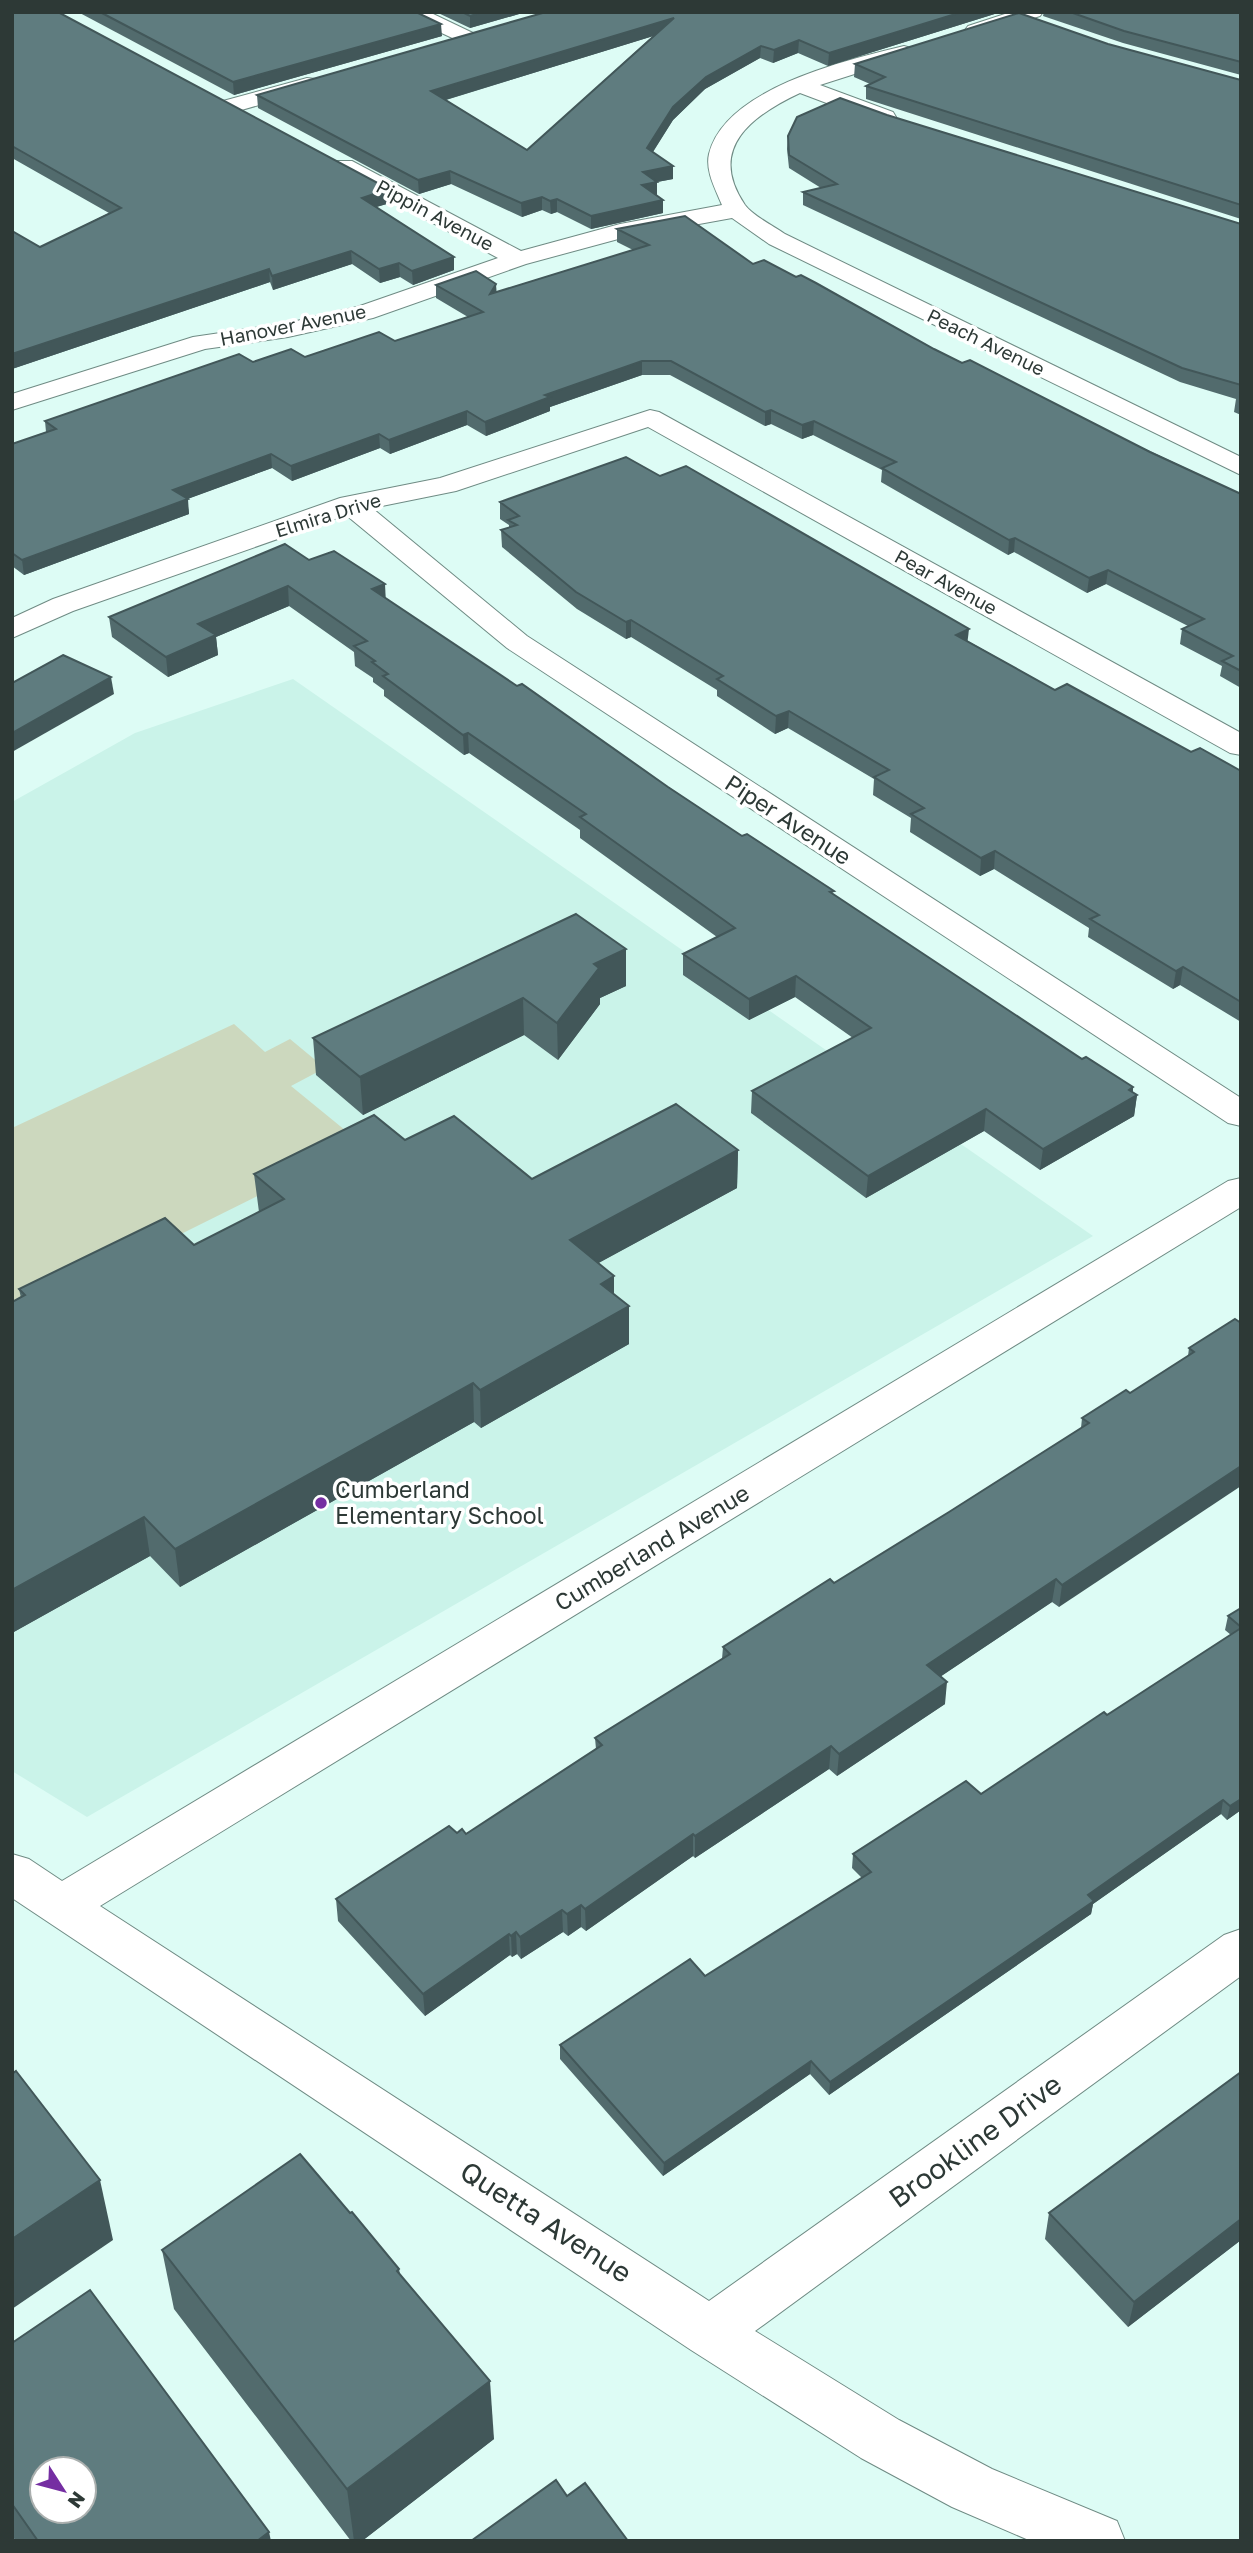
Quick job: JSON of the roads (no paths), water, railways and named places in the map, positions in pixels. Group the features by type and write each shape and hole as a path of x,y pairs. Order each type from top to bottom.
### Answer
{"street":[{"path":"412,12 468,38"},
{"path":"954,37 1032,18"},
{"path":"442,46 495,31"},
{"path":"736,210 722,176 720,153 730,131 756,107 799,85 929,45"},
{"path":"231,106 321,80"},
{"path":"799,85 908,125"},
{"path":"208,93 255,119"},
{"name":"Pippin Avenue","path":"327,157 518,259"},
{"name":"Hanover Avenue","path":"12,402 202,342 288,330 364,313 518,259 620,231 736,210"},
{"name":"Peach Avenue","path":"736,210 776,239 1241,467"},
{"name":"Elmira Drive","path":"12,629 63,604 350,504 446,485 650,418"},
{"name":"Pear Avenue","path":"650,418 1241,746"},
{"name":"Piper Avenue","path":"350,504 517,642 1241,1115"},
{"name":"Cumberland Avenue","path":"62,1905 1241,1190"},
{"name":"Quetta Avenue","path":"12,1872 710,2332 906,2453 972,2488 1097,2541"},
{"name":"Brookline Drive","path":"710,2332 1241,1949"}],"place":[{"name":"Cumberland Elementary School","path":"321,1503"}]}
